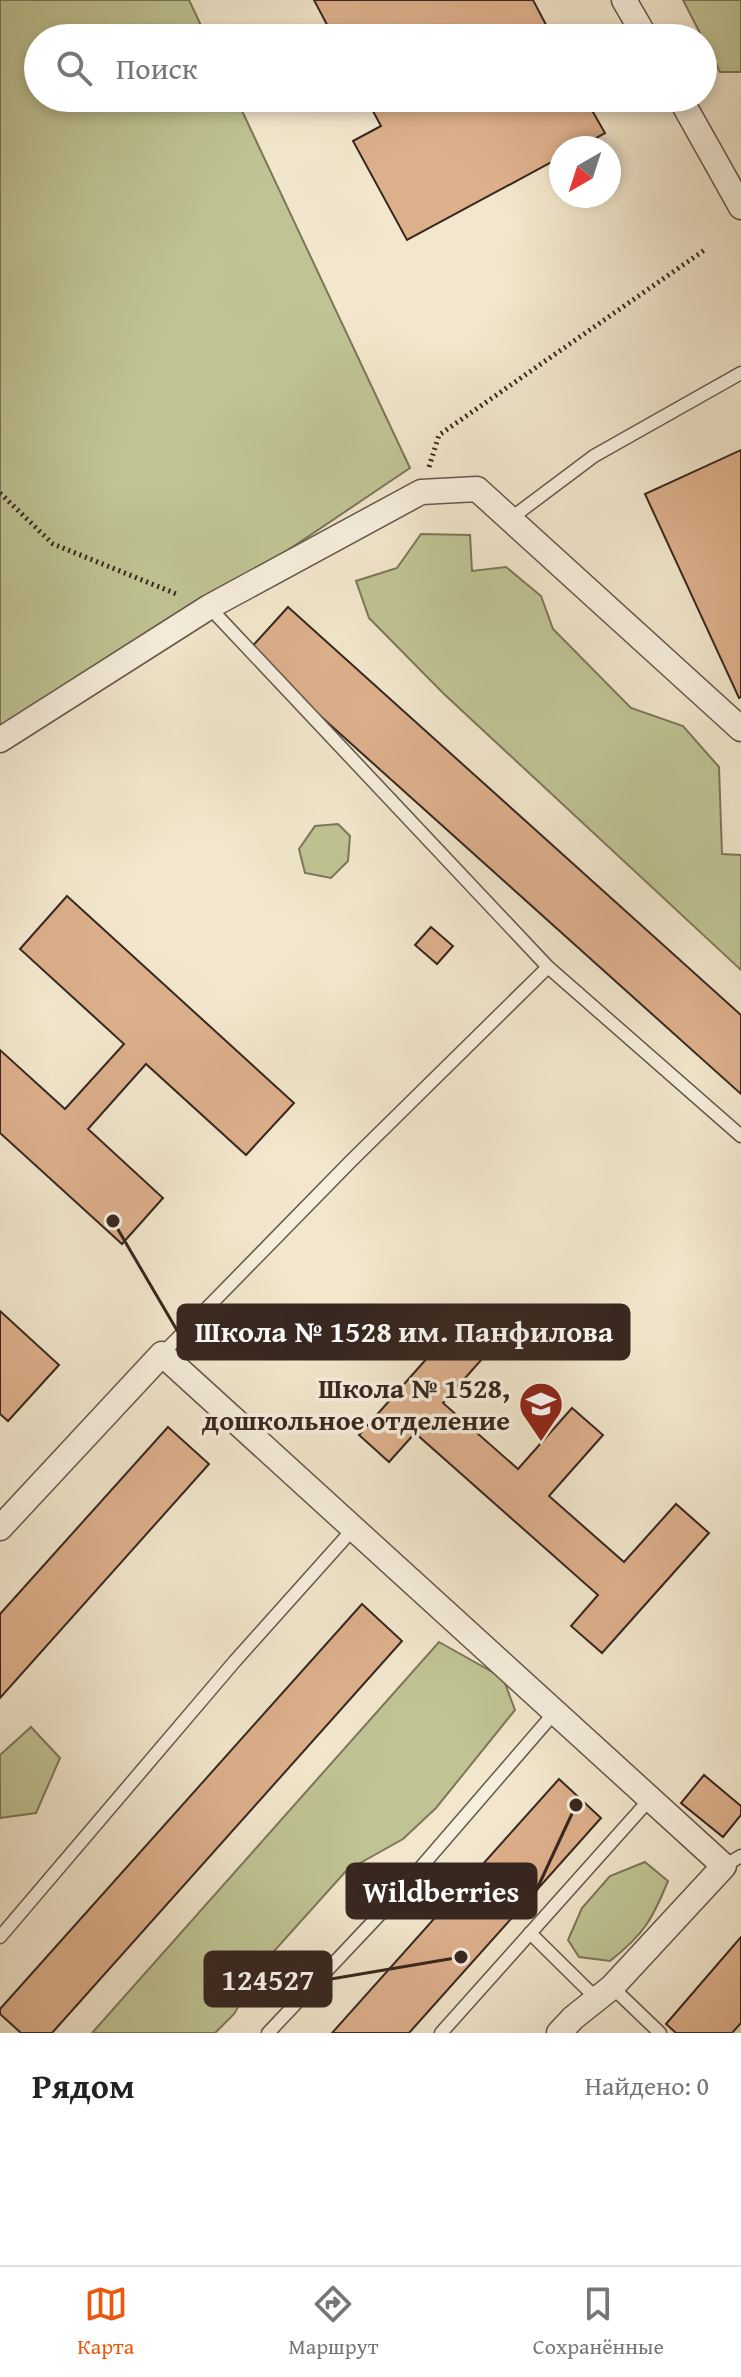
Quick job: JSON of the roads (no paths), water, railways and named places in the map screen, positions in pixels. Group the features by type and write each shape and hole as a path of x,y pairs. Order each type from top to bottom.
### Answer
{"street":[{"path":"624,0 638,24"},
{"path":"688,112 741,207"},
{"path":"0,740 209,607 421,492 477,489 741,729"},
{"path":"0,1528 162,1354 650,1799 733,1861 604,1993 559,2033"}],"lane":[{"path":"510,519 594,456 741,373"},
{"path":"209,607 548,967 741,1136"},
{"path":"162,1354 340,1172 548,967"},
{"path":"0,1937 235,1661 354,1528"},
{"path":"268,2033 384,1910 555,1712"},
{"path":"441,2033 650,1799"},
{"path":"530,1933 604,1993 660,2033"}],"place":[{"name":"Школа № 1528 им. Панфилова","path":"113,1221"},
{"name":"Школа № 1528, дошкольное отделение","path":"541,1443"},
{"name":"Wildberries","path":"576,1805"},
{"name":"124527","path":"461,1957"}]}
